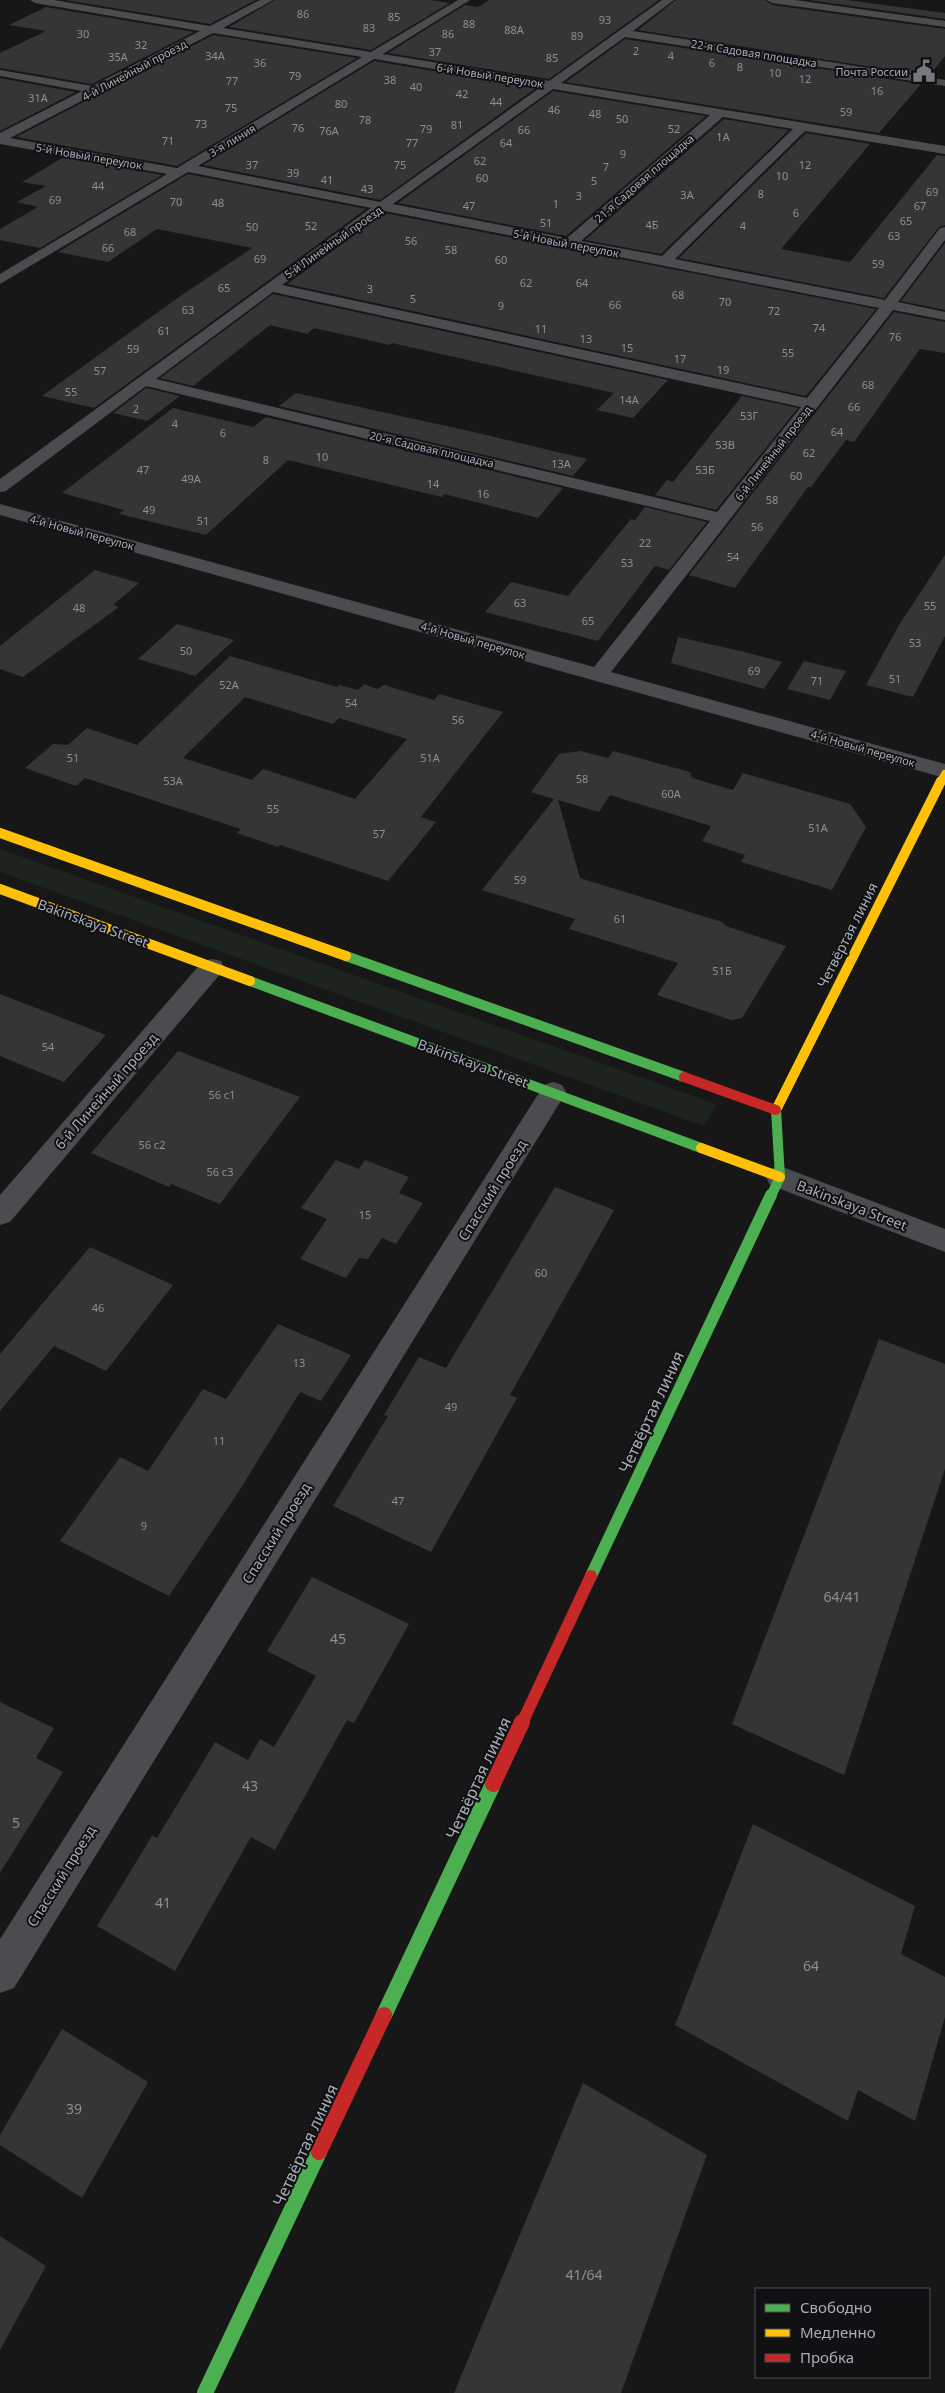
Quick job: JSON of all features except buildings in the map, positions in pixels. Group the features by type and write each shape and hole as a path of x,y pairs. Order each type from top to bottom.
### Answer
{"street":[{"name":"6-й Новый переулок","path":"35,0 945,150"},
{"name":"4-й Линейный проезд","path":"0,139 268,0"},
{"name":"3-я линия","path":"0,280 464,0"},
{"name":"5-й Линейный проезд","path":"0,487 270,287 669,0"},
{"path":"772,0 945,24"},
{"name":"22-я Садовая площадка","path":"622,33 945,83"},
{"path":"0,73 96,90"},
{"name":"21-я Садовая площадка","path":"569,244 720,113"},
{"path":"666,261 802,126"},
{"name":"5-й Новый переулок","path":"0,139 383,207 945,316"},
{"name":"6-й Линейный проезд","path":"598,675 812,404 945,230"},
{"path":"270,287 812,404"},
{"name":"20-я Садовая площадка","path":"143,381 722,518"},
{"name":"4-й Новый переулок","path":"0,509 945,772"},
{"name":"Четвёртая линия","path":"776,1110 945,772"},
{"path":"0,833 776,1110 780,1177"},
{"name":"Bakinskaya Street","path":"0,889 553,1092 945,1240"},
{"name":"6-й Линейный проезд","path":"0,1214 212,967"},
{"name":"Спасский проезд","path":"0,1974 553,1092"},
{"name":"Четвёртая линия","path":"204,2393 780,1177"}],"shaded area":[{"path":"0,849 716,1104 704,1126 0,872"}],"traffic: fast":[{"path":"346,956 684,1077"},
{"path":"250,981 701,1148"},
{"path":"591,1576 780,1177 776,1110"},
{"path":"384,2015 493,1784"},
{"path":"205,2393 319,2152"}],"traffic: slow":[{"path":"776,1110 945,774"},
{"path":"0,833 346,956"},
{"path":"0,889 250,981"},
{"path":"701,1148 780,1177"}],"traffic: jam":[{"path":"684,1077 776,1110"},
{"path":"493,1784 591,1576"},
{"path":"319,2152 384,2015"}],"place":[{"name":"Почта России","path":"924,71"}]}
